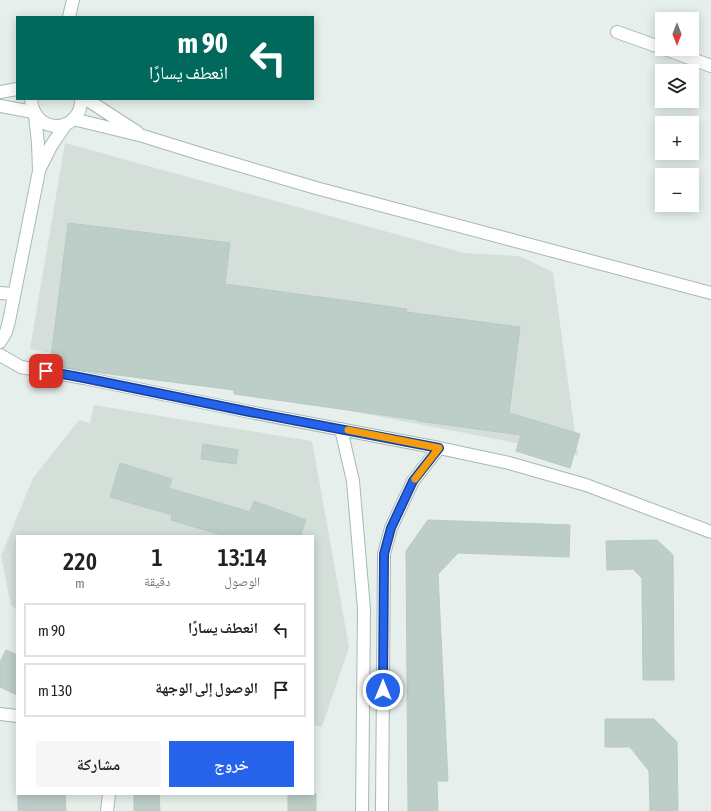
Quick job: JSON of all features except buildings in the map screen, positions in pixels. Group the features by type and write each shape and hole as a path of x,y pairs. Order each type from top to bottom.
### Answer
{"street":[{"path":"69,16 73,0"},
{"path":"77,0 78,16"},
{"path":"617,32 655,45"},
{"path":"684,56 711,66"},
{"path":"0,92 16,89"},
{"path":"0,342 6,332 9,321 39,171 38,143 31,100"},
{"path":"39,171 51,146 77,114 80,108 81,100"},
{"path":"88,100 142,136"},
{"path":"0,106 34,114 42,122 49,125 58,126 70,122 142,136 316,188 711,293"},
{"path":"0,294 14,294"},
{"path":"0,355 21,366 509,463 586,485 711,532"},
{"path":"341,429 353,481 364,610 362,811"},
{"path":"382,811 384,554 391,528 413,481 439,448"},
{"path":"0,714 16,716"},
{"path":"107,811 109,795"}],"shaded area":[{"path":"65,143 464,253 519,256 553,272 578,455 30,349"},
{"path":"94,405 312,441 349,647 322,727 314,725 314,535 16,535 16,609 11,605 1,556 33,478 79,420 90,423"}],"slow traffic":[{"path":"348,430 439,448 415,479"}],"route":[{"path":"46,371 439,448 413,481 391,528 384,554 383,690"}]}
